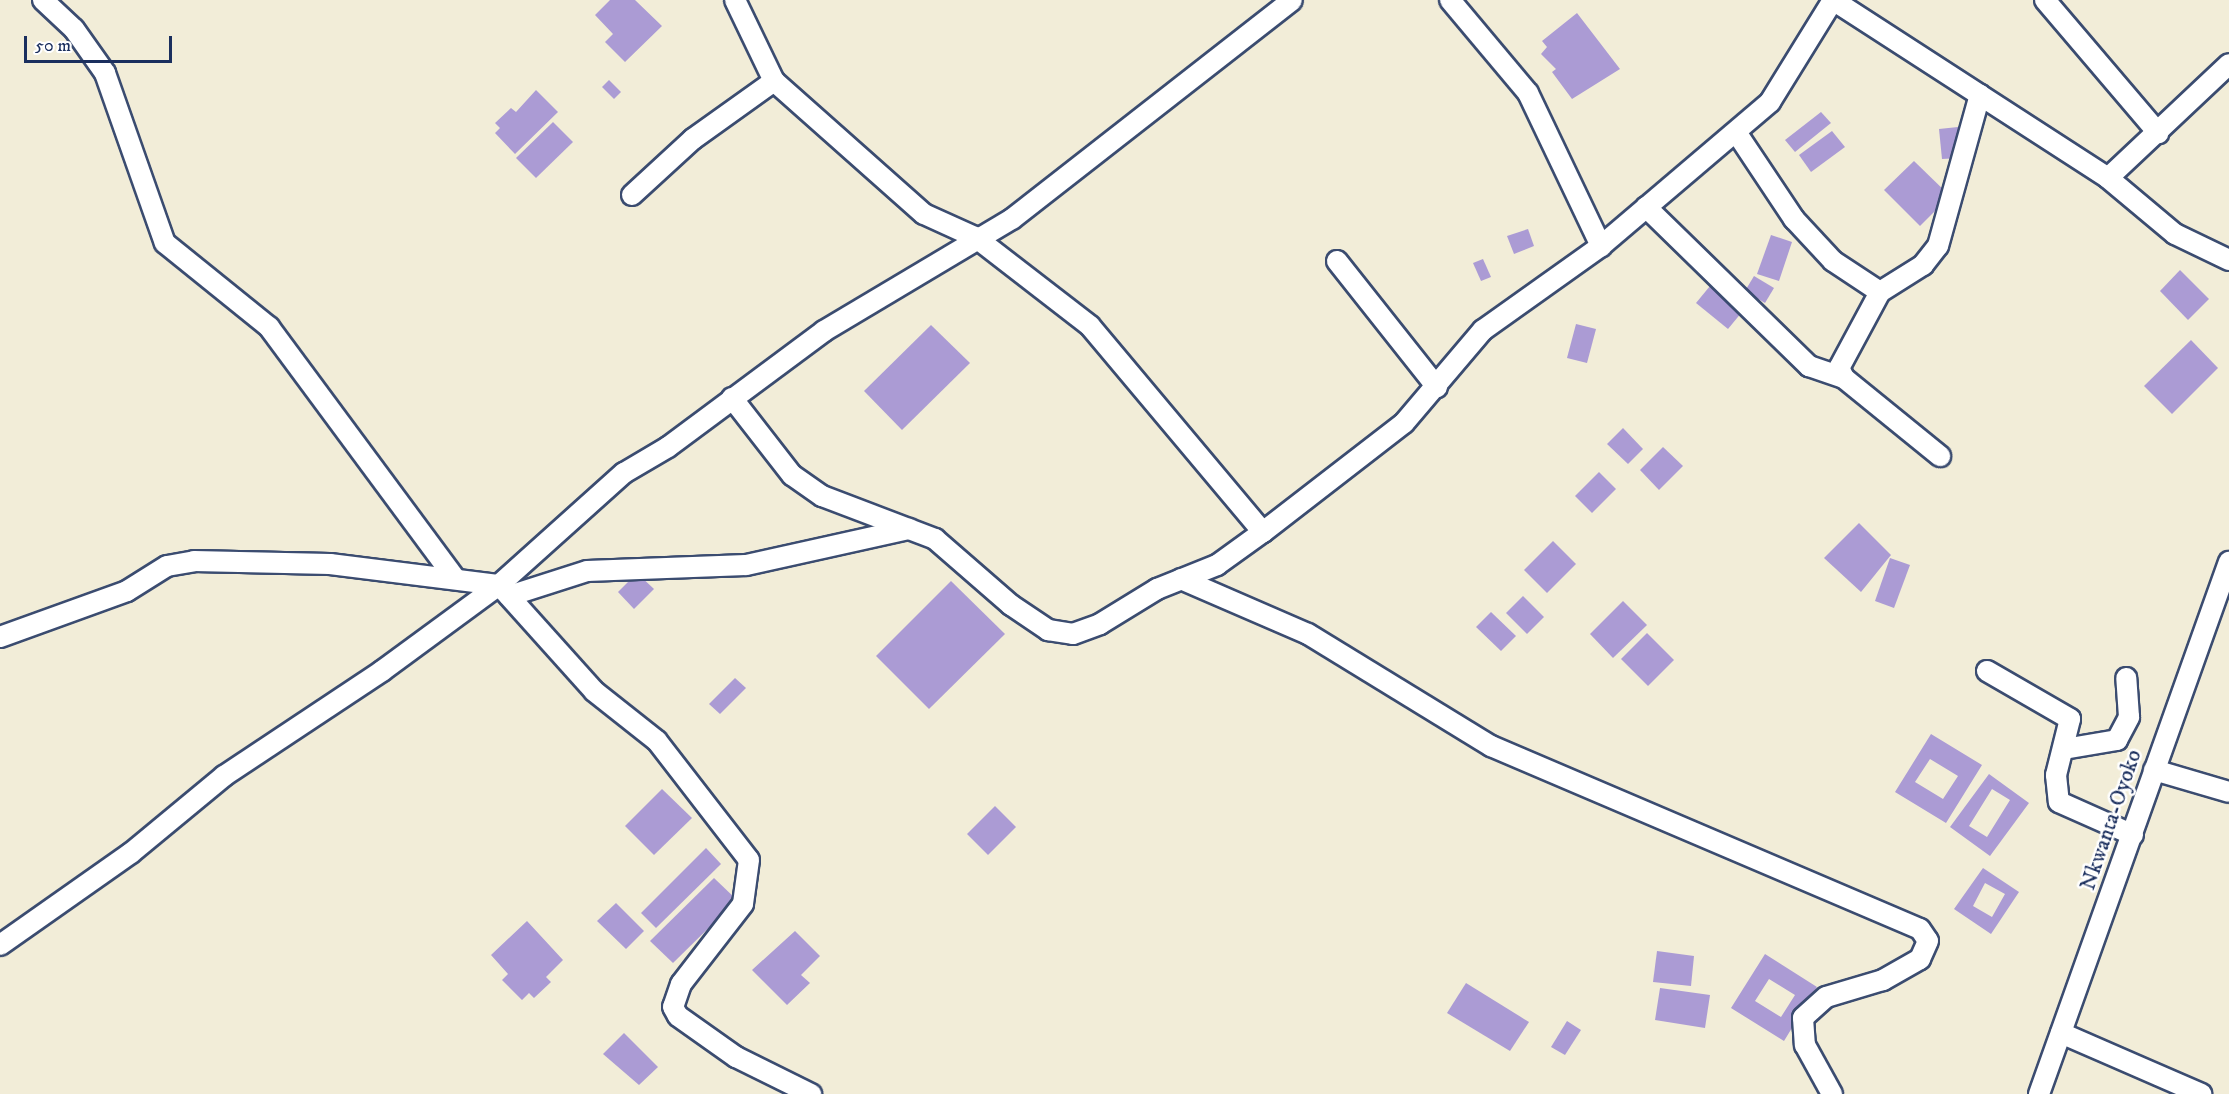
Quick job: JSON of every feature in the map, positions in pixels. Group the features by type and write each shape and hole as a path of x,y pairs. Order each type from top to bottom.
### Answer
{"street":[{"path":"43,0 74,28 105,74 165,243 269,327 454,576"},
{"path":"735,0 774,81 924,214 975,237 1090,326 1263,532"},
{"path":"0,945 131,853 224,776 504,591 624,473 824,331 1042,197 1292,0"},
{"path":"1450,0 1528,93 1601,246"},
{"path":"732,398 792,475 822,496 909,529 953,550 1011,605 1048,630 1065,633 1100,624 1181,579 1217,565 1361,461 1437,387 1483,330 1601,246 1770,102 1833,0 2108,178 2175,234 2229,260"},
{"path":"2045,0 2158,134"},
{"path":"2108,178 2158,134 2229,64"},
{"path":"632,195 693,139 774,81"},
{"path":"1844,378 1843,353 1880,292 1923,265 1938,246 1980,95"},
{"path":"1736,132 1794,219 1833,261 1880,292"},
{"path":"1646,207 1809,366 1844,378 1940,456"},
{"path":"1337,261 1437,387"},
{"path":"0,637 127,591 167,566 194,561 330,564 454,576 504,591 587,571 746,565 909,529"},
{"name":"Nkwanta-Oyoko","path":"2039,1094 2229,562"},
{"path":"1181,579 1308,634 1491,746 1920,929 1928,940 1920,959 1883,980 1826,997 1803,1018 1805,1045 1832,1094"},
{"path":"504,591 594,691 657,741 749,860 743,904 681,984 673,1006 678,1016 736,1057 811,1094"},
{"path":"1987,671 2064,713 2070,719 2054,791 2059,802 2133,835"},
{"path":"2064,749 2117,740 2129,717 2126,678"},
{"path":"2154,770 2229,792"},
{"path":"2061,1033 2201,1094"}],"building":[{"path":"610,0 635,0 662,26 625,62 605,42 613,34 595,15"},
{"path":"1577,13 1620,69 1572,99 1552,72 1556,69 1541,54 1547,47 1542,41"},
{"path":"609,80 621,92 614,99 602,87"},
{"path":"536,90 558,112 515,154 495,133 500,128 495,123 511,108 516,112"},
{"path":"1821,112 1831,123 1795,152 1785,140"},
{"path":"553,122 573,142 536,178 516,158"},
{"path":"1958,127 1961,158 1942,159 1939,129"},
{"path":"1832,131 1845,147 1811,172 1799,155"},
{"path":"1914,161 1950,196 1920,226 1884,190"},
{"path":"1528,229 1534,246 1514,254 1507,236"},
{"path":"1771,235 1792,242 1779,281 1757,274"},
{"path":"1483,259 1491,277 1481,281 1473,263"},
{"path":"2180,270 2209,299 2188,320 2160,291"},
{"path":"1754,276 1774,288 1765,303 1745,291"},
{"path":"1710,286 1742,312 1728,329 1696,303"},
{"path":"1576,324 1596,329 1587,363 1567,358"},
{"path":"931,325 970,363 902,430 864,391"},
{"path":"2191,340 2218,368 2172,414 2144,386"},
{"path":"1623,428 1643,449 1628,464 1607,444"},
{"path":"1663,447 1683,466 1659,490 1640,470"},
{"path":"1599,472 1616,489 1592,513 1575,496"},
{"path":"1859,523 1891,555 1861,592 1824,558"},
{"path":"1553,541 1576,564 1547,593 1524,570"},
{"path":"1890,558 1910,565 1894,608 1875,601"},
{"path":"637,573 654,589 634,609 618,592"},
{"path":"951,581 1005,634 929,709 876,656"},
{"path":"1523,596 1544,617 1527,634 1506,613"},
{"path":"1623,601 1647,625 1613,658 1590,634"},
{"path":"1491,612 1516,636 1501,651 1476,627"},
{"path":"1647,633 1674,660 1648,686 1621,659"},
{"path":"735,678 746,688 720,714 709,704"},
{"path":"1931,734 1982,765 1946,823 1895,792","holes":["1930,759 1958,776 1943,799 1915,782"]},
{"path":"1989,774 2029,803 1990,856 1950,827","holes":["1992,789 2010,800 1987,837 1969,826"]},
{"path":"662,789 692,818 654,855 625,826"},
{"path":"995,806 1016,827 988,855 967,834"},
{"path":"706,848 721,864 656,928 641,913"},
{"path":"1983,868 2019,892 1991,934 1954,909","holes":["1985,883 2005,894 1992,917 1973,906"]},
{"path":"714,878 737,900 673,963 650,941"},
{"path":"616,903 644,931 626,949 597,921"},
{"path":"527,921 563,960 546,977 551,982 534,998 529,993 522,1000 502,980 508,974 491,955"},
{"path":"795,931 820,956 801,975 810,983 787,1005 752,970"},
{"path":"1657,951 1694,956 1691,986 1653,982"},
{"path":"1765,954 1817,987 1784,1041 1731,1008","holes":["1769,979 1795,995 1781,1017 1755,1001"]},
{"path":"1466,983 1529,1022 1510,1051 1447,1013"},
{"path":"1660,988 1710,995 1705,1028 1655,1020"},
{"path":"1567,1021 1581,1030 1565,1055 1551,1047"},
{"path":"624,1033 658,1067 639,1085 603,1054"}]}
